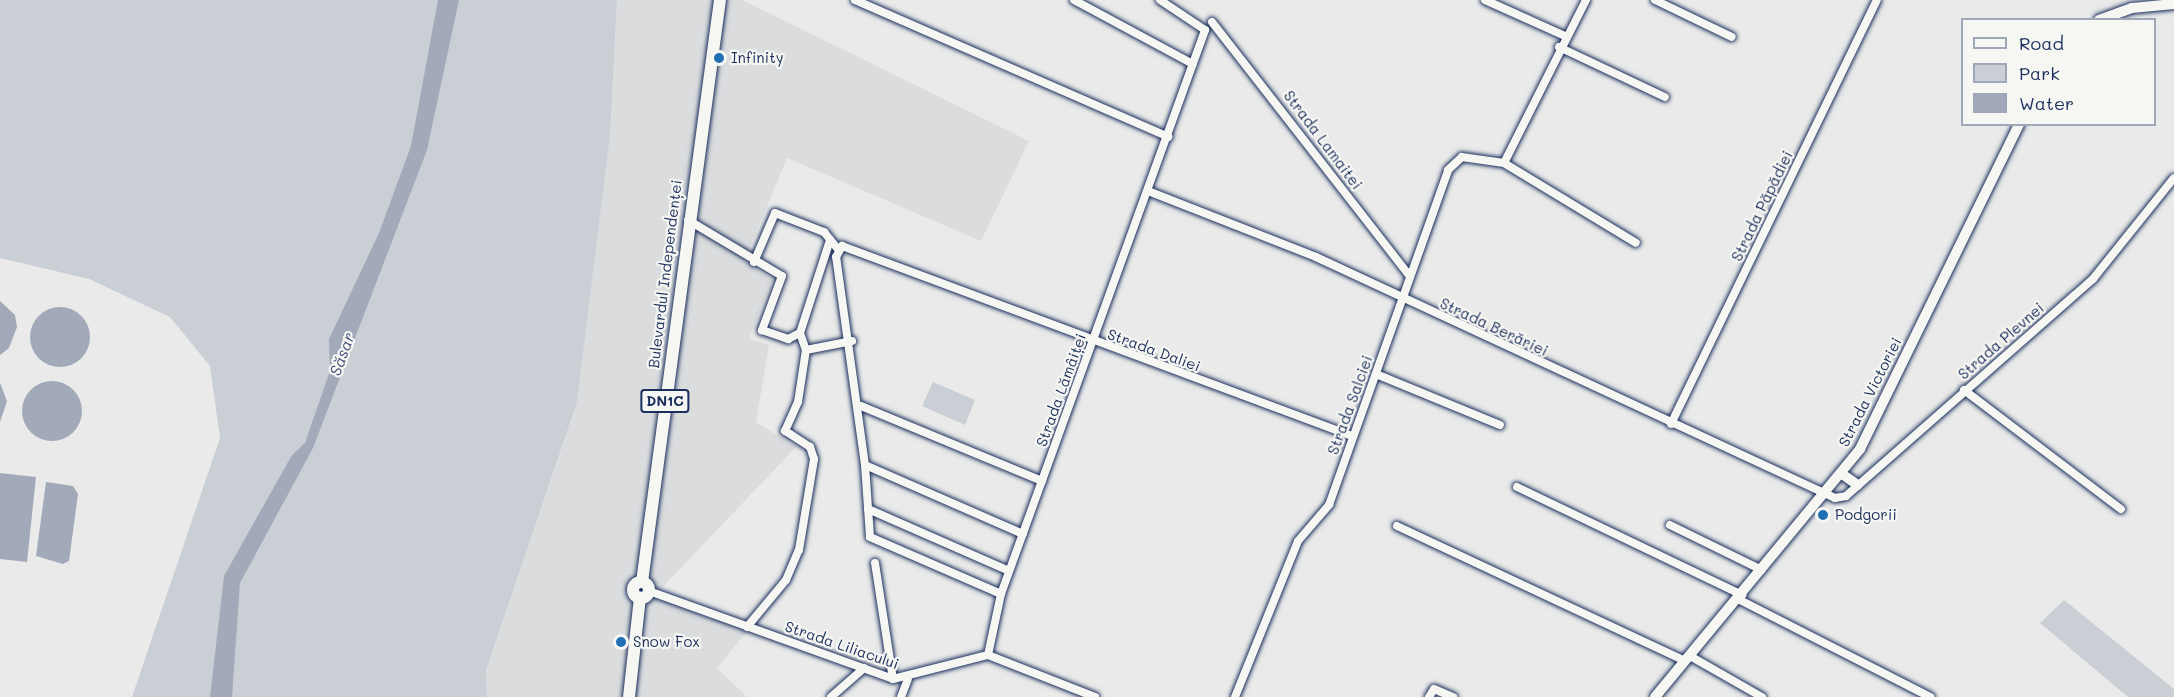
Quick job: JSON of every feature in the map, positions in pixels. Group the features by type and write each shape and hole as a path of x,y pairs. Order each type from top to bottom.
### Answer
{"main road":[{"name":"Bulevardul Independenței","path":"706,78 711,0"},
{"name":"Bulevardul Independenței","path":"628,697 706,78 720,0"}],"street":[{"path":"855,0 1168,137"},
{"path":"1074,0 1193,64"},
{"name":"Strada Lămâiței","path":"988,655 1001,594 1205,30 1160,0"},
{"path":"1485,0 1565,36"},
{"path":"1586,0 1558,47 1504,163 1636,243"},
{"path":"1655,0 1732,36"},
{"name":"Strada Păpădiei","path":"1671,424 1877,0"},
{"path":"2104,18 2132,8 2174,4"},
{"name":"Strada Lamaitei","path":"1212,21 1410,276"},
{"path":"1558,47 1665,97"},
{"name":"Strada Victoriei","path":"1655,697 1842,474 1881,407 2018,126"},
{"name":"Strada Salciei","path":"1235,697 1298,541 1329,506 1352,436 1453,162 1469,157 1490,165 1504,163"},
{"name":"Strada Plevnei","path":"1824,497 1846,496 2093,279 2174,178"},
{"name":"Strada Berăriei","path":"1148,191 1316,257 1824,497"},
{"path":"754,262 775,213 793,217 842,248 861,406 870,537 1001,594"},
{"path":"688,220 754,262 782,276 762,330 788,339 800,333"},
{"path":"747,627 786,580 799,550 814,459 810,447 785,431 798,402 806,350 800,333 830,240"},
{"name":"Strada Daliei","path":"842,248 1352,436"},
{"path":"806,350 852,341"},
{"path":"1376,374 1500,426"},
{"path":"1964,390 2121,509"},
{"path":"861,406 1042,481"},
{"path":"865,465 1023,534"},
{"path":"1842,474 1858,486"},
{"path":"1517,487 1740,597 1930,697"},
{"path":"868,509 1009,571"},
{"path":"1670,525 1762,570"},
{"path":"1397,526 1688,658 1761,697"},
{"path":"875,563 893,679"},
{"name":"Strada Liliacului","path":"643,590 893,679 908,679 988,655"},
{"path":"988,655 1095,697"},
{"path":"831,697 864,668"},
{"path":"901,697 908,679"},
{"path":"1429,697 1434,689 1453,697"}],"shaded area":[{"path":"617,0 742,0 1029,141 981,241 787,158 744,261 772,280 749,339 769,345 756,422 796,447 654,596 748,630 717,668 747,697 487,697 486,672 577,402 610,136"}],"green space":[{"path":"0,0 617,0 610,136 577,402 486,671 487,697 132,697 220,438 210,366 170,317 89,279 0,258"},
{"path":"933,382 975,400 965,425 922,406"},
{"path":"2064,600 2174,689 2174,697 2128,697 2040,623"}],"water":[{"name":"Săsar","path":"438,0 459,0 427,150 313,448 240,583 232,697 210,697 224,576 292,455 305,443 330,371 329,339 379,233 411,146"},
{"path":"0,301 15,315 17,327 9,348 0,355"},
{"path":"60,307 77,312 85,320 90,337 85,354 77,362 60,367 43,362 35,354 30,337 35,320 43,312"},
{"path":"52,381 69,386 77,394 82,411 77,428 69,436 52,441 35,436 27,428 22,411 27,394 35,386"},
{"path":"0,383 7,401 0,422"},
{"path":"0,473 36,477 27,562 0,559"},
{"path":"46,482 73,486 78,494 69,561 63,564 36,556"}],"place":[{"name":"Infinity","path":"719,58"},
{"name":"Podgorii","path":"1823,515"},
{"name":"Snow Fox","path":"621,642"}]}
